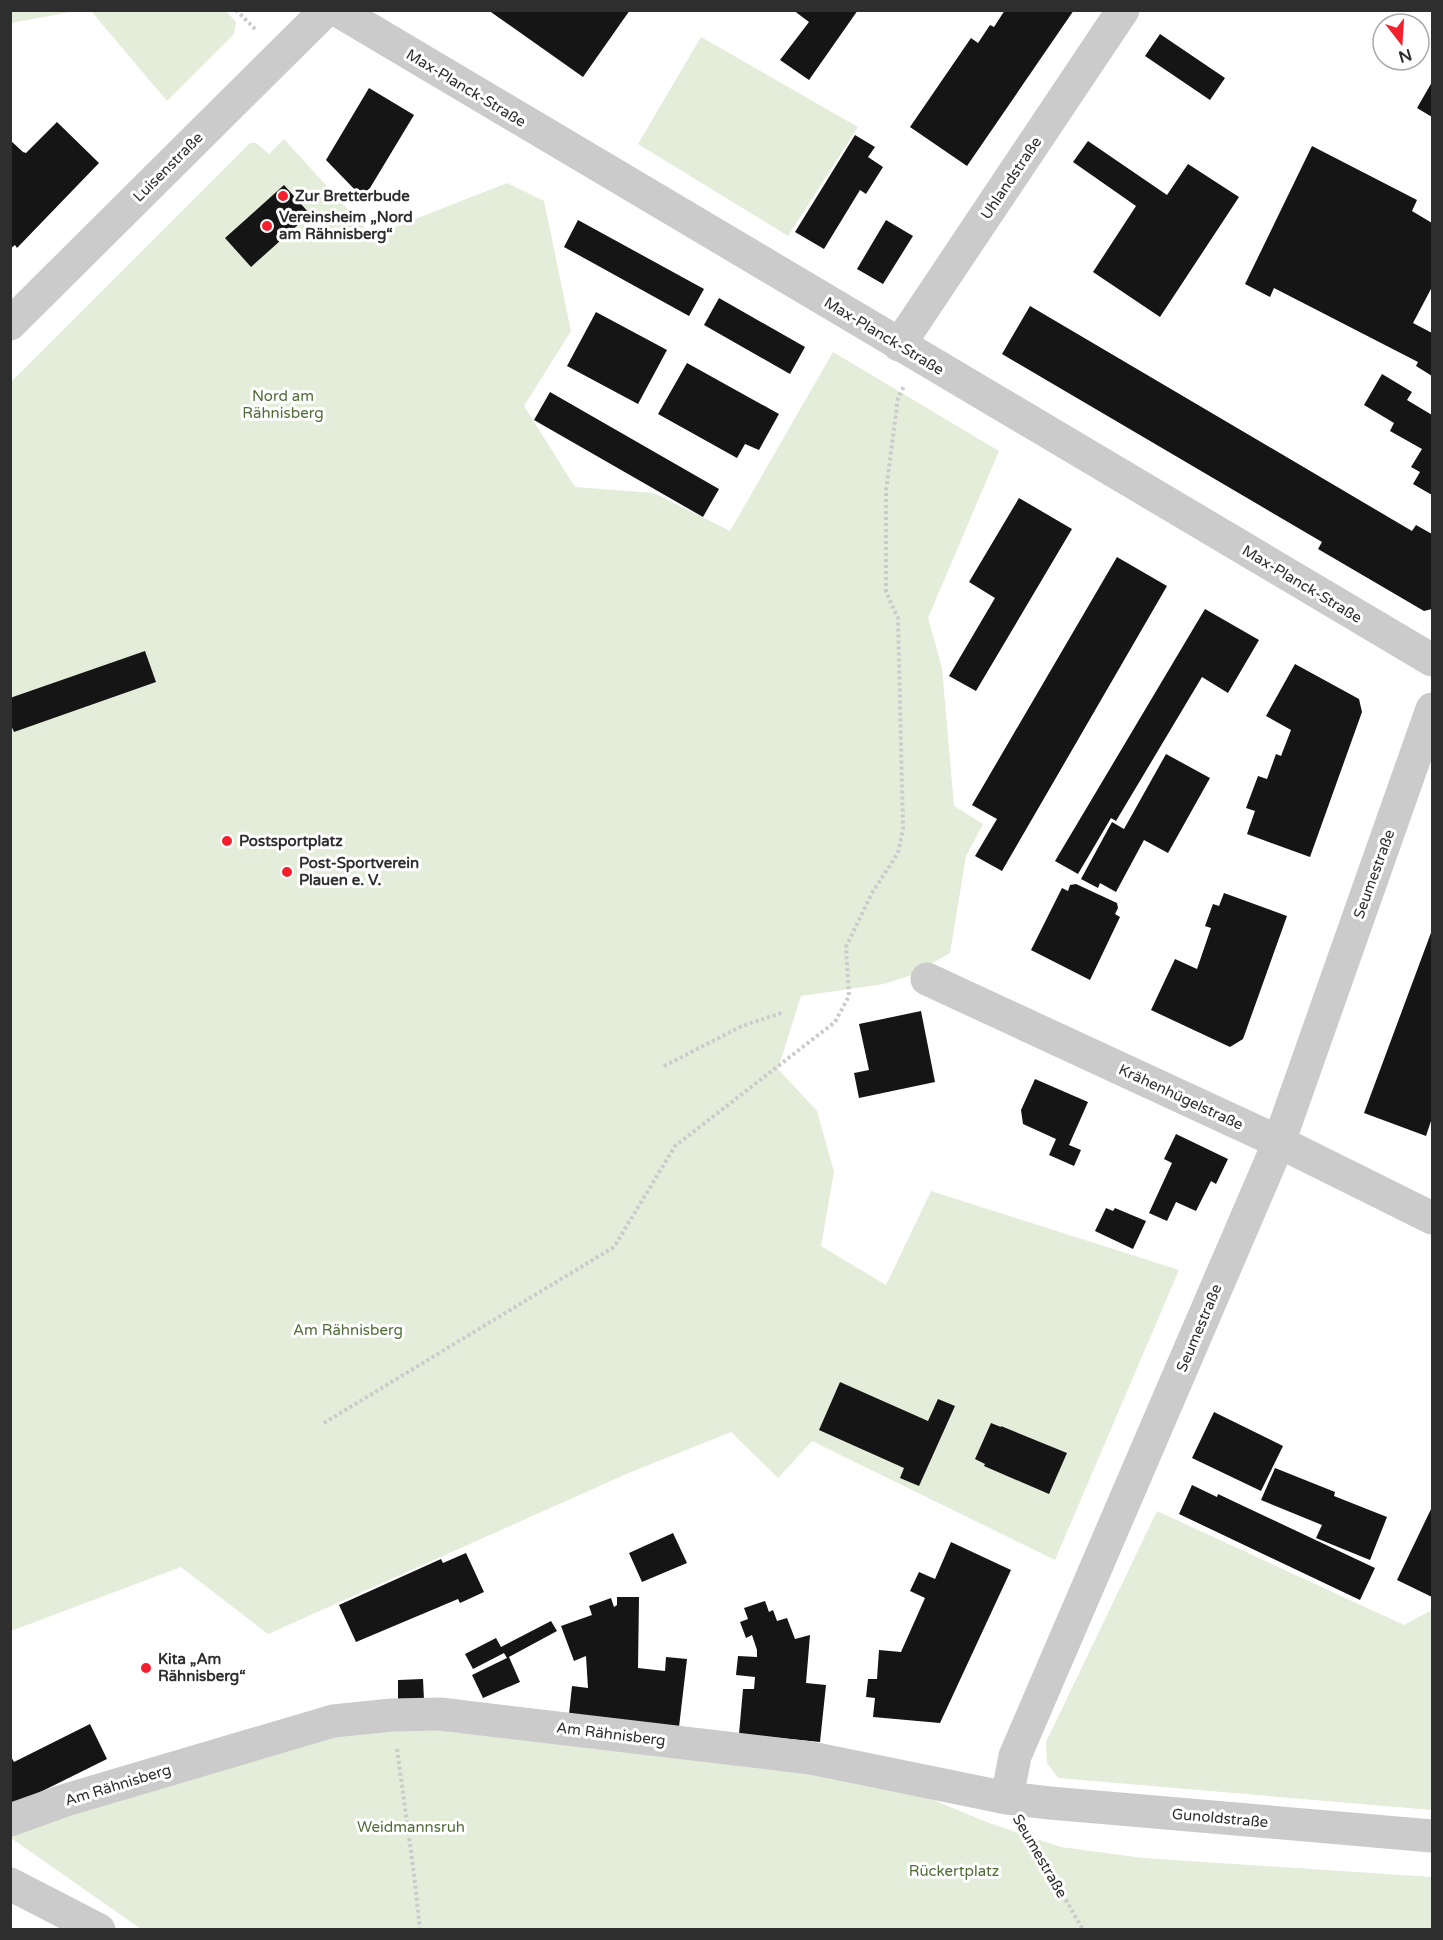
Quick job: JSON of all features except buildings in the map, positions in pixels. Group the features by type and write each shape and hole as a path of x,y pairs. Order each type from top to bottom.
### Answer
{"street":[{"name":"Luisenstraße","path":"10,324 326,10"},
{"name":"Max-Planck-Straße","path":"337,10 1432,660"},
{"name":"Uhlandstraße","path":"909,351 1123,10"},
{"name":"Seumestraße","path":"1007,1798 1015,1756 1279,1142 1432,709"},
{"name":"Krähenhügelstraße","path":"927,979 1279,1142 1432,1218"},
{"name":"Am Rähnisberg","path":"10,1820 66,1800 333,1721 392,1715 440,1714 811,1758 1007,1798"},
{"name":"Gunoldstraße","path":"1007,1798 1432,1836"},
{"path":"10,1884 99,1929"}],"path":[{"path":"324,1423 614,1247 675,1146 835,1022 849,996 846,947 872,893 898,853 903,829 898,618 886,592 886,491 898,398 909,351"},
{"path":"664,1066 742,1026 784,1012"},
{"path":"392,1715 420,1929"},
{"name":"Seumestraße","path":"1007,1798 1083,1929"}],"green space":[{"path":"11,10 76,10 76,11 11,23"},
{"path":"91,11 226,11 236,22 234,34 167,101"},
{"path":"701,37 858,127 788,236 638,144"},
{"name":"Nord am Rähnisberg","path":"284,139 372,236 507,183 544,201 571,331 524,406 575,487 654,493 730,531 833,352 999,451 928,618 942,668 954,806 983,824 966,856 950,953 912,975 884,984 801,996 778,1069 817,1111 834,1172 821,1246 886,1285 931,1191 1179,1270 1055,1560 812,1441 778,1478 731,1432 631,1472 268,1634 181,1567 11,1631 11,382 250,143 256,143 269,154"},
{"path":"1157,1511 1404,1625 1432,1610 1432,1810 1058,1778 1047,1763 1046,1742"},
{"name":"Weidmannsruh","path":"408,1723 854,1772 904,1788 989,1823 1061,1847 1143,1858 1432,1877 1432,1929 141,1929 10,1836 261,1750"}],"place":[{"name":"Zur Bretterbude","path":"283,196"},
{"name":"Vereinsheim „Nord am Rähnisberg“","path":"267,226"},
{"name":"Postsportplatz","path":"227,841"},
{"name":"Post-Sportverein Plauen e. V.","path":"287,872"},
{"name":"Kita „Am Rähnisberg“","path":"146,1668"}],"park label":[{"name":"Rückertplatz","path":"954,1871"}]}
